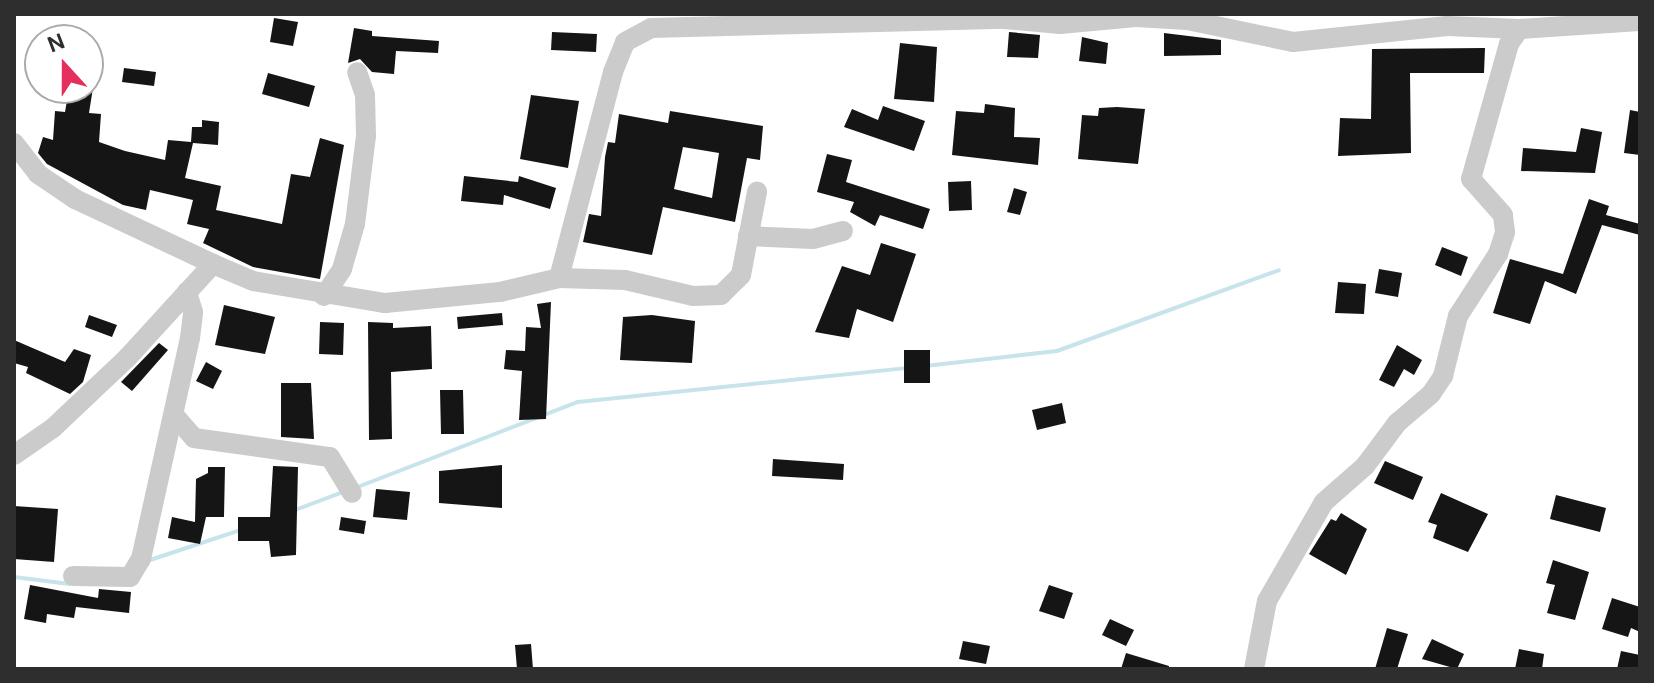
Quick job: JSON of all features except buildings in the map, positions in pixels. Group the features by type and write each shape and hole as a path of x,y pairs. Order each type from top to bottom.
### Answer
{"street":[{"path":"559,278 625,42 651,28 692,23 848,18 1060,24 1136,17 1187,20 1293,42 1447,26 1509,34 1640,21"},
{"path":"1254,669 1267,601 1324,502 1365,466 1397,423 1431,394 1443,376 1458,316 1498,254 1505,232 1503,215 1471,179 1509,34"},
{"path":"324,296 342,269 355,224 366,136 365,95 357,72"},
{"path":"14,143 38,174 75,199 213,264 253,281 324,296 385,303 500,292 559,278 625,280 693,296 721,295 741,275 757,192"},
{"path":"748,236 813,239 843,231"},
{"path":"14,455 53,428 118,367 213,264"},
{"path":"73,576 123,579 135,571 174,415 193,312 187,292"},
{"path":"174,415 194,438 330,457 352,493"}],"waterway":[{"path":"925,366 1057,351 1279,270"},
{"path":"355,488 578,402 908,368"},
{"path":"295,510 343,492"},
{"path":"147,561 241,530"},
{"path":"14,577 70,584"}]}
